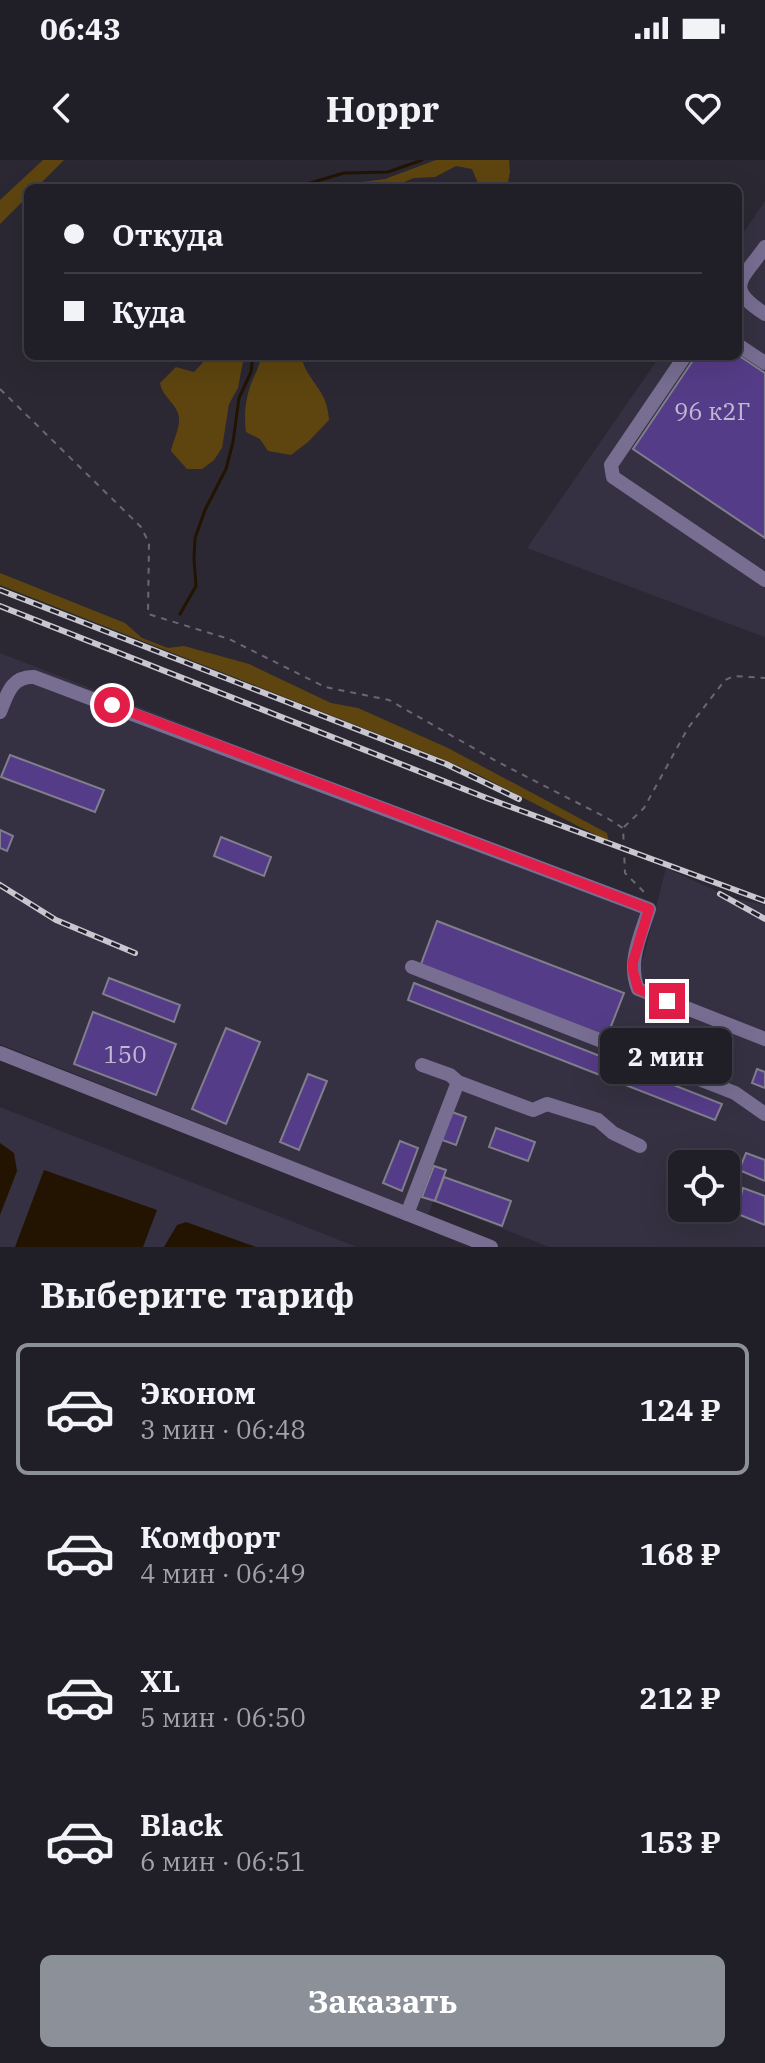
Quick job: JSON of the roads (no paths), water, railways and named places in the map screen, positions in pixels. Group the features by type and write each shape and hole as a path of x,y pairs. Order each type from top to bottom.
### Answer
{"street":[{"path":"742,281 765,247"},
{"path":"742,296 765,314"},
{"path":"742,348 765,363"},
{"path":"682,360 611,465 610,471 613,477 765,580"},
{"path":"0,712 12,684 25,676 34,677 649,909 633,962 638,989 765,1039"},
{"path":"412,967 735,1093 765,1114"},
{"path":"0,1053 491,1247"},
{"path":"422,1065 533,1110 547,1104 598,1120 613,1133 640,1146"},
{"path":"407,1214 458,1082"}],"waterway":[{"path":"307,184 344,173 388,172 422,160"},
{"path":"180,614 196,586 195,538 226,469 239,398 251,372 252,360"}],"railway":[{"path":"0,590 446,764 519,799"},
{"path":"0,606 484,797 765,901"},
{"path":"0,885 56,920 135,953"},
{"path":"720,894 765,919"}]}
